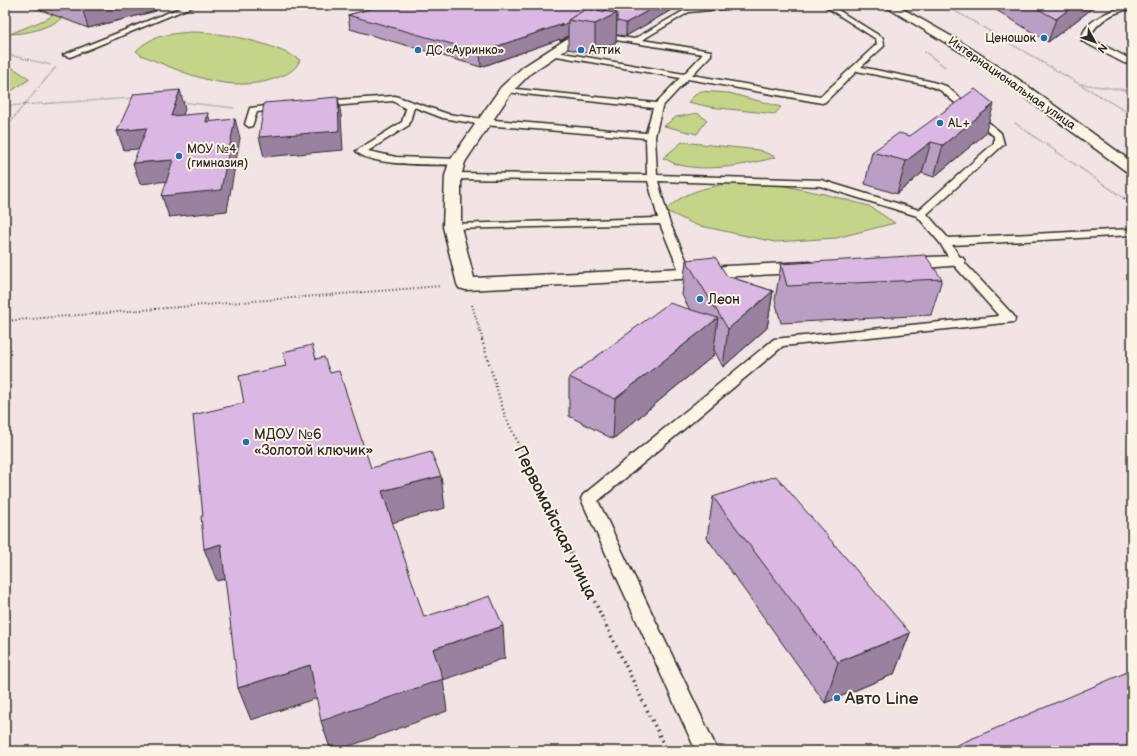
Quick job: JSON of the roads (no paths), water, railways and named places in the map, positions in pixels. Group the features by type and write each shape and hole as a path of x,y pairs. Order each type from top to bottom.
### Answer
{"street":[{"path":"626,5 604,15 581,33 527,70 506,90 483,122 458,162 453,176 452,227 466,284 829,267"},
{"name":"Интернациональная улица","path":"888,5 952,40 978,57 1132,169"},
{"path":"885,264 956,261"}],"lane":[{"path":"67,55 193,5"},
{"path":"635,41 687,11 700,8 741,5"},
{"path":"551,53 822,100 881,44 879,38 826,5"},
{"path":"1132,7 1115,9 1091,28 1085,39 1126,61 1132,62"},
{"path":"581,33 708,53 658,106 650,136 652,178 664,221 686,273"},
{"path":"856,68 929,82 943,88 998,135 999,144 921,214"},
{"path":"506,90 658,106"},
{"path":"308,105 395,98 446,116 483,122 650,136"},
{"path":"395,98 410,108 406,123 361,151 371,156 458,162"},
{"path":"249,124 253,110 292,106"},
{"path":"453,176 652,178 821,183 921,214 944,242 956,261 1009,319 779,342 589,499 708,751"},
{"path":"452,227 664,221"},
{"path":"944,242 1127,233 1132,242"}],"place":[{"name":"Ценошок","path":"1044,38"},
{"name":"ДС «Ауринко»","path":"418,50"},
{"name":"Аттик","path":"581,50"},
{"name":"AL+","path":"940,123"},
{"name":"МОУ №4 (гимназия)","path":"179,156"},
{"name":"Леон","path":"700,299"},
{"name":"МДОУ №6 «Золотой ключик»","path":"246,442"},
{"name":"Авто Line","path":"837,698"}]}
